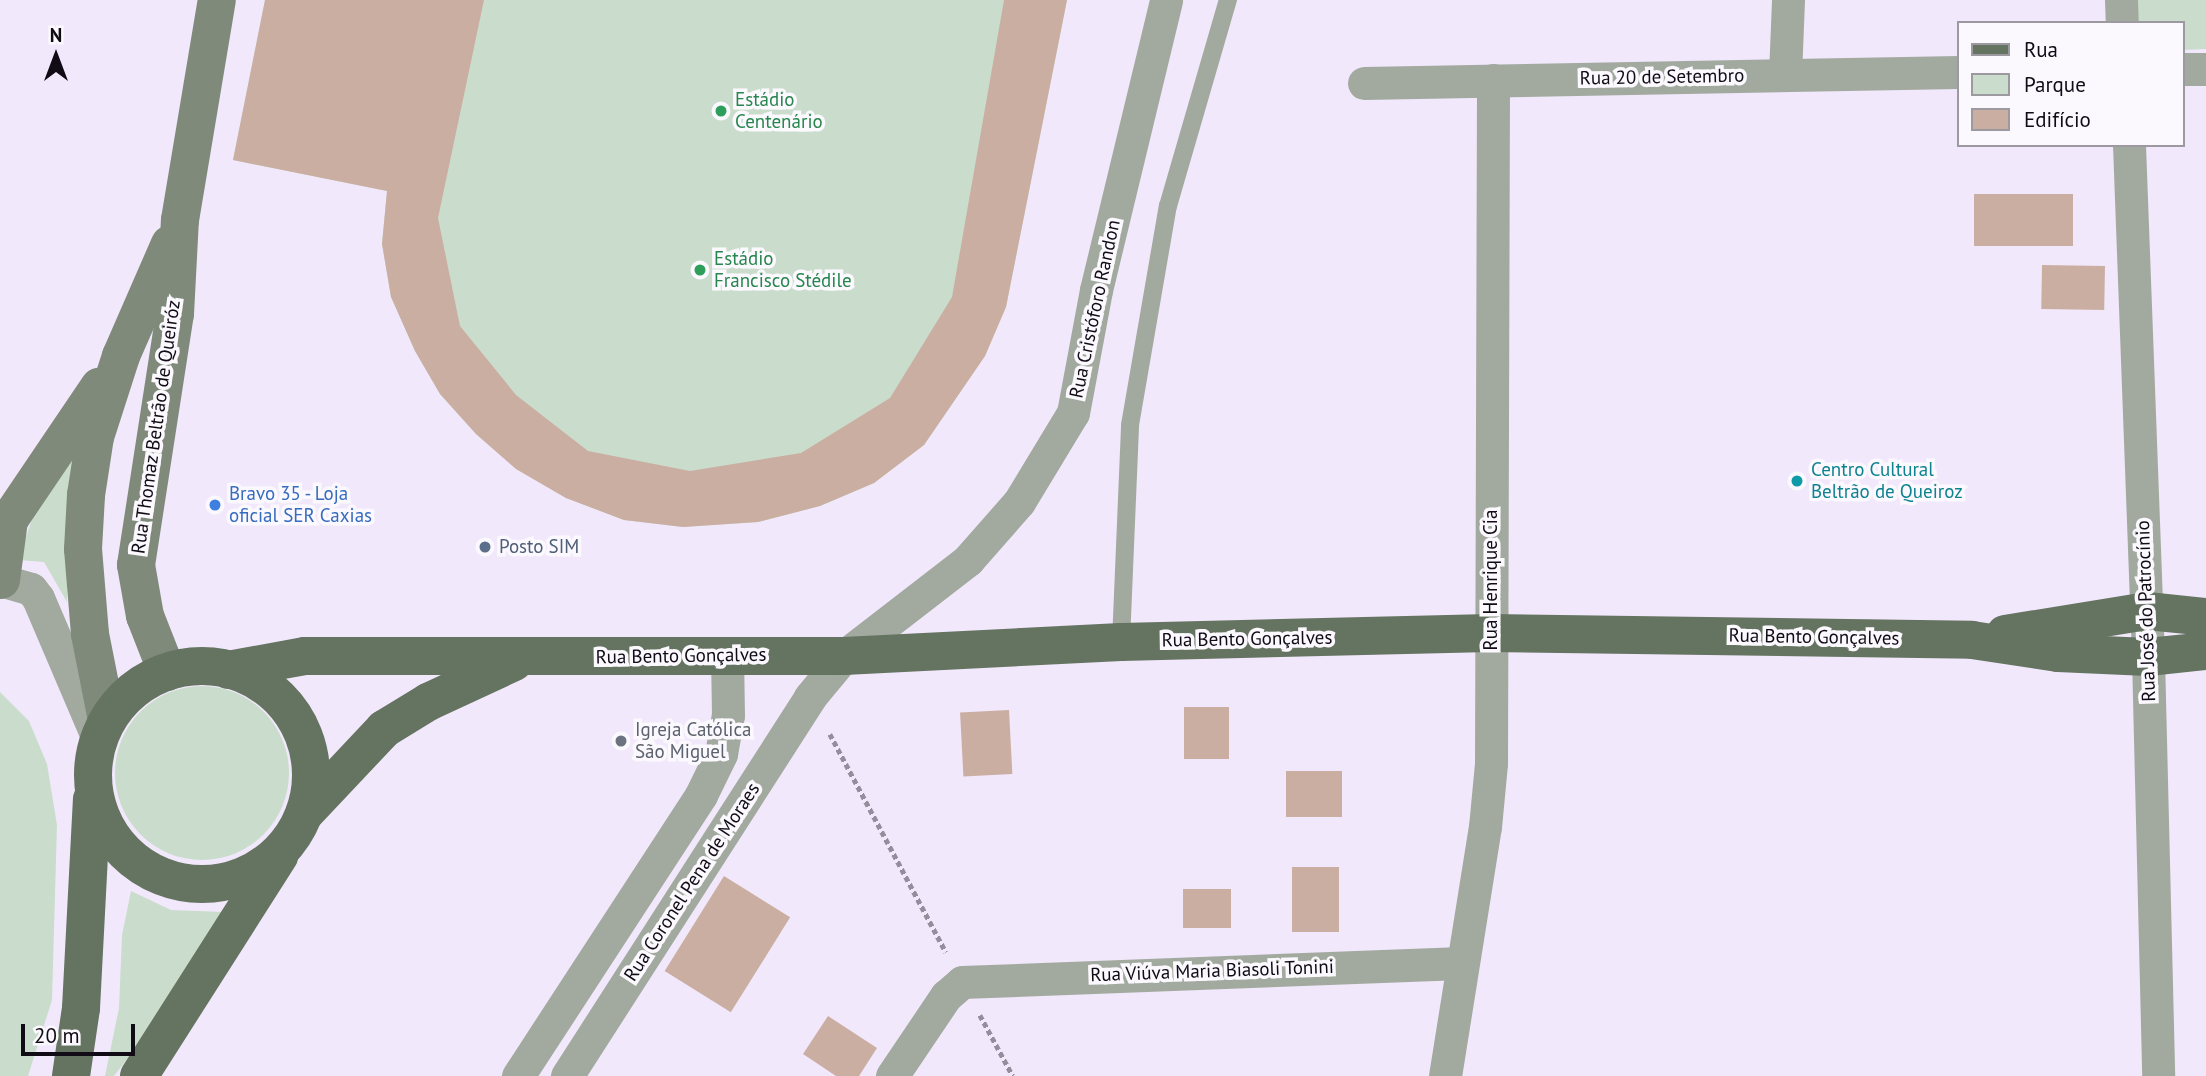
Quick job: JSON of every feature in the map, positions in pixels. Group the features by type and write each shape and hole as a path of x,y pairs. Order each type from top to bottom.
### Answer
{"main road":[{"name":"Rua Thomaz Beltrão de Queiróz","path":"166,672 145,616 136,565 175,314 180,220 217,0"},
{"name":"Rua Thomaz Beltrão de Queiróz","path":"103,729 90,634 83,549 95,437 121,356 180,220"},
{"path":"1,580 9,520 121,356"},
{"name":"Rua Bento Gonçalves","path":"1972,640 2147,611 2206,617"},
{"name":"Rua Bento Gonçalves","path":"228,670 305,656 844,656 1121,642 1490,633 1972,640 2058,653 2148,657 2206,651"},
{"name":"Rua Bento Gonçalves","path":"295,830 311,784 309,754 299,725 281,700 257,681 228,670 197,667 166,672 123,699 103,729 93,789 103,824 124,853 154,874 188,884 224,882 258,869 295,830 384,729 428,702 523,658"},
{"path":"71,1076 81,1007 93,789"},
{"path":"139,1076 295,830"}],"street":[{"name":"Rua Cristóforo Randon","path":"844,656 968,560 1019,502 1073,414 1096,290 1166,0"},
{"path":"1785,75 1788,0"},
{"path":"2121,0 2122,21"},
{"path":"2185,69 2206,69"},
{"name":"Rua 20 de Setembro","path":"1364,83 1958,72"},
{"name":"Rua Henrique Cia","path":"1445,1076 1489,789 1493,80"},
{"name":"Rua José do Patrocínio","path":"2129,147 2147,611 2158,1076"},
{"path":"1,580 32,589 103,729"},
{"name":"Rua Coronel Pena de Moraes","path":"518,1076 701,795 721,754 728,716 727,655"},
{"name":"Rua Coronel Pena de Moraes","path":"567,1076 810,697 844,656"},
{"name":"Rua Viúva Maria Biasoli Tonini","path":"962,982 1462,963"},
{"path":"892,1076 946,996 962,982"}],"lane":[{"path":"1121,642 1133,412 1168,206 1228,0"}],"path":[{"path":"810,697 1013,1076"}],"green space":[{"name":"Estádio Francisco Stédile","path":"265,0 1067,0 1006,307 985,356 924,445 874,483 820,506 758,522 683,527 624,520 566,498 516,469 476,434 440,394 415,351 391,297 382,244 387,191 233,160"},
{"path":"2134,0 2206,0 2206,49 2185,50 2185,21 2135,21"},
{"path":"76,437 68,528 67,602 44,562 18,560 31,522"},
{"path":"202,686 235,693 263,712 282,740 289,773 282,806 263,834 235,853 202,860 169,853 141,834 122,806 115,773 122,740 141,712 169,693"},
{"path":"0,692 29,721 47,764 57,825 52,1000 28,1076 0,1076"},
{"path":"131,891 171,910 224,912 137,1046 114,1076 105,1076 119,1008 122,935"}],"building":[{"path":"265,0 484,0 438,218 460,326 516,395 588,451 690,471 801,453 890,398 952,297 1004,0 1067,0 1006,307 985,356 924,445 874,483 820,506 758,522 683,527 624,520 566,498 516,469 476,434 440,394 415,351 391,297 382,244 387,191 233,160"},
{"path":"1974,194 2073,194 2073,246 1974,246"},
{"path":"2042,265 2105,266 2104,310 2041,309"},
{"path":"1184,707 1229,707 1229,759 1184,759"},
{"path":"1009,710 1012,774 963,776 960,713"},
{"path":"1286,771 1342,771 1342,817 1286,817"},
{"path":"1292,867 1339,867 1339,932 1292,932"},
{"path":"724,876 790,917 731,1012 665,971"},
{"path":"1183,889 1231,889 1231,928 1183,928"},
{"path":"828,1016 877,1048 859,1076 836,1076 803,1054"}],"place":[{"name":"Estádio Centenário","path":"721,111"},
{"name":"Estádio Francisco Stédile","path":"700,270"},
{"name":"Centro Cultural Beltrão de Queiroz","path":"1797,481"},
{"name":"Bravo 35 - Loja oficial SER Caxias","path":"215,505"},
{"name":"Posto SIM","path":"485,547"},
{"name":"Igreja Católica São Miguel","path":"621,741"}]}
